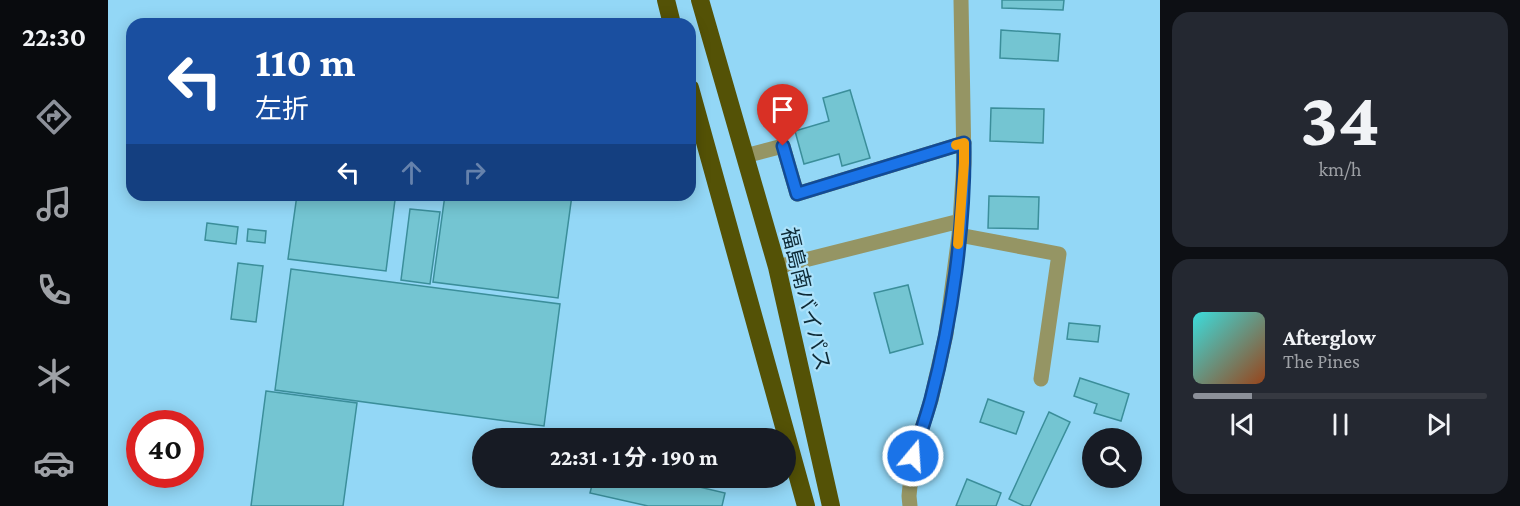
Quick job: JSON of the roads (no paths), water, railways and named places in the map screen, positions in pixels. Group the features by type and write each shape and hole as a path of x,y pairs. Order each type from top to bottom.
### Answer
{"highway":[{"path":"666,0 670,18"},
{"name":"福島南バイパス","path":"700,0 777,267 831,506"},
{"path":"696,110 806,506"}],"street":[{"path":"910,506 913,456 931,400 946,334 960,228 964,163 961,0"},
{"path":"745,156 783,146 797,194 964,143"},
{"path":"777,267 960,228 1059,254 1041,379"}]}
